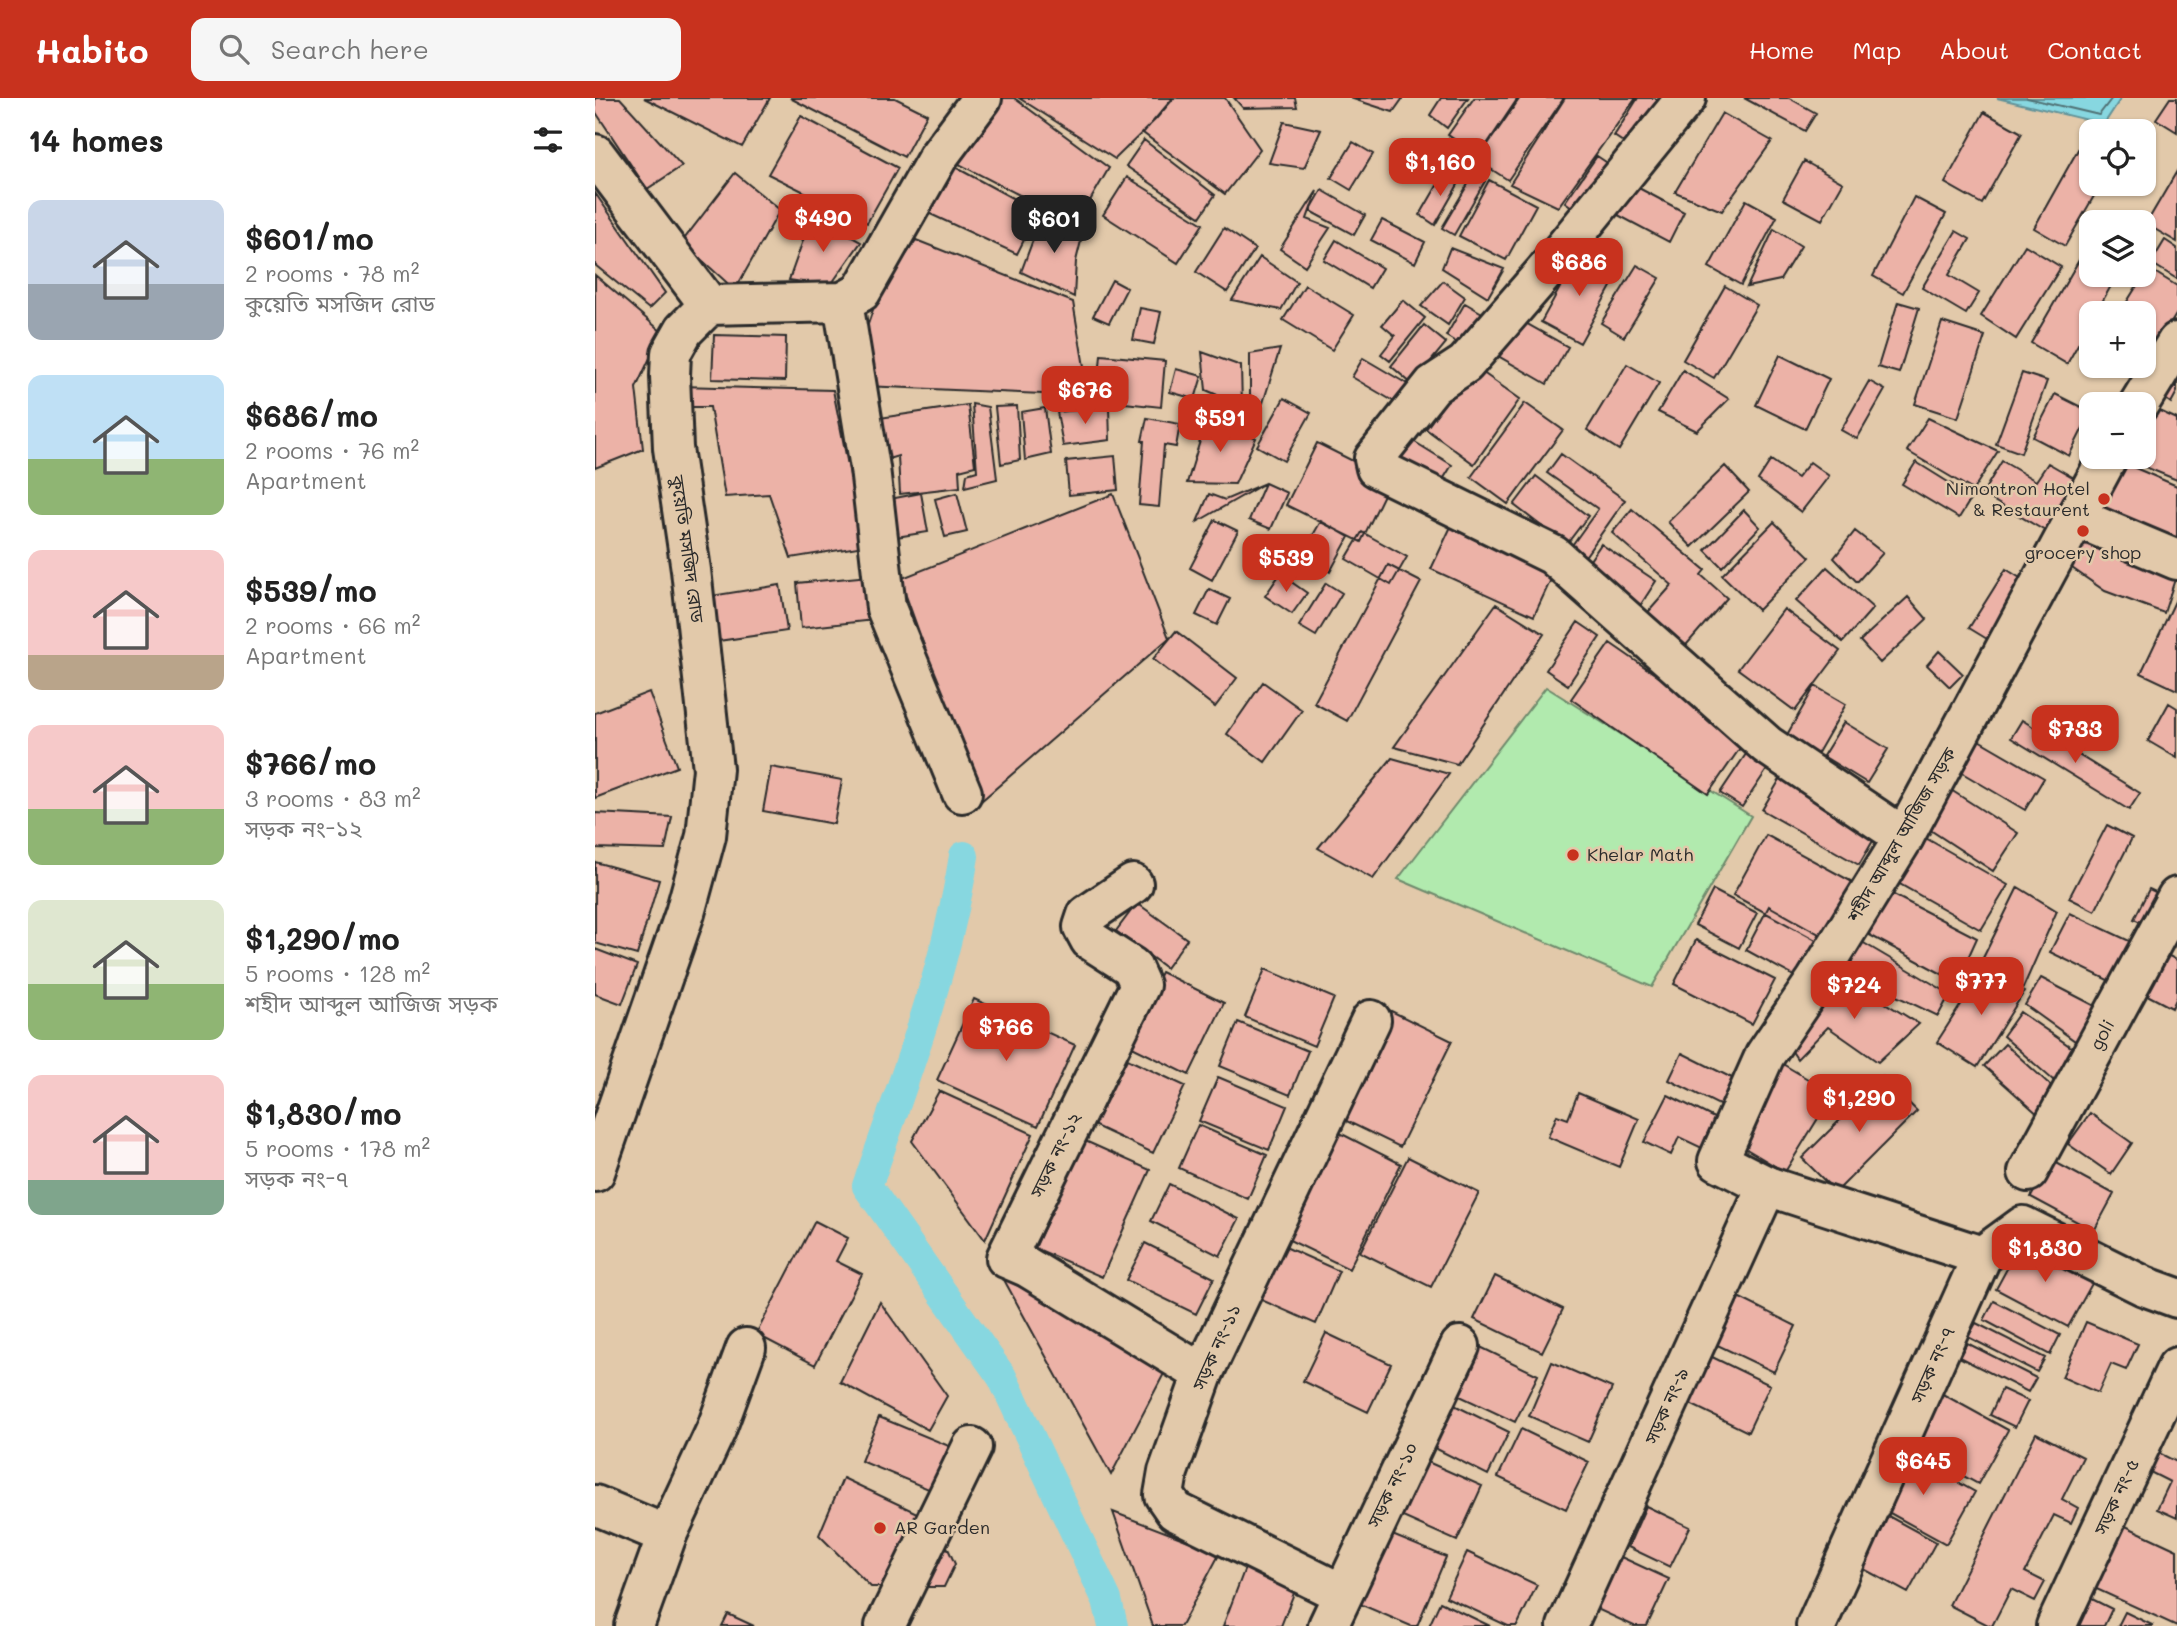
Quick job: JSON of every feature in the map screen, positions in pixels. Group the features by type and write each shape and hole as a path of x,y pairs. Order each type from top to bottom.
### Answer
{"street":[{"path":"595,154 709,304 843,302 861,292 938,157 982,98"},
{"path":"1686,98 1601,205 1465,364 1433,385 1374,459 1375,468 1553,555 1767,745 1904,837"},
{"path":"843,302 870,468 886,608 963,793"},
{"name":"কুয়েতি মসজিদ রোড","path":"595,1171 685,913 706,836 713,769 691,570 673,448 670,376 671,353 684,330 709,304"},
{"path":"2146,392 2177,342"},
{"name":"শহীদ আব্দুল আজিজ সড়ক","path":"1767,1186 1718,1161 1765,1055 1816,980 1904,837 2101,469"},
{"path":"2075,517 2177,560"},
{"name":"সড়ক নং-১২","path":"1133,884 1087,915 1083,927 1090,940 1132,967 1140,985 1006,1258 1027,1267 1203,1374"},
{"name":"goli","path":"2028,1172 2177,897"},
{"name":"সড়ক নং-১১","path":"1334,1610 1175,1511 1164,1495 1168,1472 1203,1374 1371,1020"},
{"path":"1767,1186 1982,1256 2023,1226 2144,1286 2177,1298"},
{"name":"সড়ক নং-৯","path":"1567,1626 1767,1186"},
{"name":"সড়ক নং-৭","path":"1816,1626 1982,1256"},
{"name":"সড়ক নং-১০","path":"1334,1610 1460,1346"},
{"path":"634,1626 667,1535 716,1430 746,1348"},
{"name":"সড়ক নং-৫","path":"2056,1626 2177,1367"},
{"path":"885,1626 972,1447"},
{"path":"595,1505 667,1535"}],"green space":[{"path":"1546,687 1751,816 1652,987 1398,879"}],"water":[{"path":"1997,98 2121,98 2107,119 2083,119"}],"building":[{"path":"595,98 620,98 682,166 647,189 595,111"},
{"path":"644,98 770,98 742,147"},
{"path":"790,98 895,98 927,114 904,157"},
{"path":"996,98 1014,98 1109,168 1084,211 1086,229 951,160"},
{"path":"1019,98 1174,98 1115,159"},
{"path":"1173,98 1225,98 1260,149 1225,194 1143,133"},
{"path":"1234,98 1295,98 1297,107 1243,108"},
{"path":"1350,98 1403,98 1393,112"},
{"path":"1441,98 1468,98 1447,128 1430,115"},
{"path":"1474,98 1518,98 1479,156 1448,135"},
{"path":"1520,98 1564,98 1508,180 1477,160"},
{"path":"1565,98 1636,98 1558,207 1510,184"},
{"path":"1638,98 1655,98 1664,104 1635,150 1614,136"},
{"path":"1744,98 1789,98 1816,113 1805,131"},
{"path":"2170,98 2177,98 2177,132 2156,119"},
{"path":"1984,112 2022,133 1982,204 1945,183"},
{"path":"1722,113 1772,141 1722,211 1675,192"},
{"path":"801,116 898,168 867,223 768,174"},
{"path":"1284,122 1321,130 1304,168 1269,163"},
{"path":"1144,140 1215,195 1200,217 1126,166"},
{"path":"1353,142 1373,154 1351,190 1331,178"},
{"path":"2079,148 2079,196 2094,196 2086,210 2079,210 2079,222 2065,246 2034,228"},
{"path":"1597,156 1621,172 1589,219 1565,202"},
{"path":"1804,161 1843,183 1822,220 1783,199"},
{"path":"955,167 1038,212 1017,254 928,213"},
{"path":"2177,171 2177,242 2156,230 2154,210"},
{"path":"1445,172 1460,181 1435,225 1420,215"},
{"path":"735,173 780,210 735,290 682,242"},
{"path":"1474,174 1485,181 1454,235 1442,228"},
{"path":"1127,177 1203,224 1178,263 1103,215"},
{"path":"1489,180 1536,205 1506,260 1459,236"},
{"path":"1633,185 1684,212 1669,242 1618,215"},
{"path":"1322,190 1365,215 1354,235 1310,211"},
{"path":"1317,191 1307,219 1330,228 1305,266 1280,249"},
{"path":"595,193 665,293 649,309 595,265"},
{"path":"1914,197 1946,214 1903,293 1873,276"},
{"path":"1746,200 1777,217 1741,285 1709,267"},
{"path":"1043,213 1083,233 1076,261 1074,297 1021,272"},
{"path":"812,215 861,242 830,286 789,280"},
{"path":"1382,220 1425,242 1415,263 1371,240"},
{"path":"1224,228 1255,249 1227,292 1196,272"},
{"path":"1774,229 1801,246 1780,280 1747,287"},
{"path":"1956,231 1970,239 1949,275 1979,293 1966,314 1922,288"},
{"path":"916,240 1073,302 1089,396 865,386 865,333 877,298"},
{"path":"1336,240 1382,268 1370,288 1324,260"},
{"path":"2165,240 2177,248 2177,279 2156,266 2156,255"},
{"path":"2025,245 2061,267 2016,339 1981,316"},
{"path":"1450,248 1504,269 1488,297 1442,268"},
{"path":"1579,253 1618,274 1580,343 1541,322"},
{"path":"1260,257 1297,282 1281,310 1232,300"},
{"path":"2079,260 2079,287 2110,287 2103,301 2079,301 2079,342 2067,364 2031,343"},
{"path":"1637,265 1660,278 1624,337 1601,323"},
{"path":"2156,273 2177,286 2177,313 2156,347 2156,301 2127,301 2136,287 2156,287"},
{"path":"595,275 662,332 636,388 643,449 595,468"},
{"path":"1112,280 1127,288 1109,323 1093,316"},
{"path":"1443,281 1465,297 1448,325 1421,306"},
{"path":"1305,285 1354,315 1332,350 1283,320"},
{"path":"1725,286 1757,305 1714,378 1683,360"},
{"path":"1403,300 1425,318 1390,361 1381,354 1395,336 1382,325"},
{"path":"1898,302 1919,308 1899,373 1878,367"},
{"path":"1465,303 1489,317 1467,349 1446,336"},
{"path":"1140,308 1161,312 1154,344 1133,340"},
{"path":"1513,316 1568,347 1547,384 1493,353"},
{"path":"1942,322 1985,336 1958,418 1915,404"},
{"path":"1424,325 1446,343 1412,384 1391,366"},
{"path":"714,335 786,337 785,381 712,379"},
{"path":"1280,349 1263,403 1250,399 1250,354"},
{"path":"1202,352 1241,366 1242,406 1206,390"},
{"path":"1101,355 1165,361 1161,407 1097,400"},
{"path":"1780,355 1829,379 1805,429 1756,405"},
{"path":"2177,355 2177,392 2171,403 2157,393"},
{"path":"1363,358 1409,385 1398,404 1352,377"},
{"path":"1627,364 1659,383 1619,450 1587,430"},
{"path":"1472,365 1520,399 1474,464 1426,429"},
{"path":"1176,369 1202,376 1195,399 1170,392"},
{"path":"1683,370 1729,399 1697,431 1658,412"},
{"path":"2022,373 2047,381 2021,453 1996,444"},
{"path":"1869,381 1885,390 1857,439 1841,430"},
{"path":"680,386 833,390 864,546 791,558 769,494 725,497 710,407 678,407"},
{"path":"2055,394 2079,406 2079,436 2069,456 2033,437"},
{"path":"1284,398 1311,413 1284,461 1257,446"},
{"path":"1525,403 1563,430 1508,504 1471,477"},
{"path":"972,404 988,407 997,479 965,487 967,474 977,471"},
{"path":"968,405 975,466 959,470 960,487 900,494 898,456 878,462 866,420"},
{"path":"1017,406 1020,460 1001,464 995,407"},
{"path":"1109,407 1110,440 1063,446 1057,412"},
{"path":"1045,408 1051,454 1025,460 1021,412"},
{"path":"2156,409 2177,419 2177,480 2150,469 2156,469"},
{"path":"1208,415 1256,438 1235,484 1187,483"},
{"path":"1147,418 1180,424 1176,447 1164,445 1159,507 1139,505 1142,441"},
{"path":"1928,418 1998,451 1973,490 1907,451"},
{"path":"1402,434 1452,465 1434,494 1385,463"},
{"path":"1317,443 1391,480 1361,542 1286,505"},
{"path":"1561,454 1625,500 1584,558 1570,548 1598,509 1547,473"},
{"path":"1115,456 1118,490 1069,495 1066,461"},
{"path":"1771,460 1797,478 1810,462 1829,476 1801,512 1758,480"},
{"path":"2002,461 2036,481 2048,463 2083,483 2052,535 1982,494"},
{"path":"1916,462 1972,497 1959,518 1902,484"},
{"path":"1725,466 1749,492 1692,547 1668,522"},
{"path":"2107,469 2138,469 2177,486 2177,545 2091,509"},
{"path":"1536,476 1588,516 1566,545 1514,505"},
{"path":"1265,483 1287,493 1271,529 1249,520"},
{"path":"1265,483 1197,522 1209,494 1225,500"},
{"path":"921,493 928,532 896,537 890,499"},
{"path":"957,493 967,532 945,537 935,499"},
{"path":"1113,494 1169,638 980,802 900,579"},
{"path":"1463,501 1566,547 1534,616 1431,569"},
{"path":"1632,509 1705,570 1701,575 1727,598 1681,651 1643,618 1672,585 1612,533"},
{"path":"1744,510 1760,527 1722,567 1705,550"},
{"path":"2085,515 2177,573 2164,613 2105,591 2059,559"},
{"path":"1215,520 1238,531 1212,580 1190,568"},
{"path":"1321,521 1349,537 1330,572 1301,556"},
{"path":"1774,522 1810,557 1758,610 1722,575"},
{"path":"1855,531 1883,553 1857,582 1834,558"},
{"path":"1362,532 1407,557 1391,585 1346,559"},
{"path":"1601,544 1656,581 1636,612 1580,575"},
{"path":"1388,565 1421,582 1347,721 1314,703"},
{"path":"1827,567 1873,608 1843,642 1796,601"},
{"path":"2006,569 2028,583 1992,642 1969,628"},
{"path":"1280,574 1307,593 1292,614 1265,596"},
{"path":"869,576 874,620 801,628 797,583"},
{"path":"1326,583 1342,593 1316,636 1299,626"},
{"path":"780,585 787,631 718,641 711,596"},
{"path":"1209,589 1230,599 1217,625 1196,615"},
{"path":"1908,597 1927,619 1880,663 1860,641"},
{"path":"2177,597 2177,690 2141,673"},
{"path":"1496,604 1544,634 1457,764 1394,747"},
{"path":"1784,609 1840,651 1795,711 1738,669"},
{"path":"1578,622 1600,637 1568,685 1546,670"},
{"path":"1176,631 1237,678 1215,707 1153,659"},
{"path":"1610,643 1747,738 1708,794 1571,699"},
{"path":"1939,651 1963,674 1950,687 1927,665"},
{"path":"1263,682 1302,710 1265,762 1227,734"},
{"path":"1815,686 1846,704 1811,765 1780,747"},
{"path":"649,692 677,767 595,798 595,713"},
{"path":"2169,703 2177,708 2177,758 2148,741"},
{"path":"2022,720 2140,793 2129,810 2011,738"},
{"path":"1844,722 1888,749 1867,783 1823,756"},
{"path":"1970,735 2044,778 2025,810 1952,767"},
{"path":"1752,745 1774,759 1742,807 1720,793"},
{"path":"1392,758 1449,774 1373,879 1318,848"},
{"path":"771,767 842,780 834,824 763,811"},
{"path":"1786,769 1882,825 1859,865 1762,810"},
{"path":"1940,783 2018,833 1993,871 1915,820"},
{"path":"595,813 672,817 665,850 595,848"},
{"path":"2107,825 2132,838 2095,911 2069,898"},
{"path":"1915,832 2008,885 1981,930 1891,879"},
{"path":"1766,835 1856,884 1823,944 1733,895"},
{"path":"595,862 659,880 637,955 595,943"},
{"path":"2018,887 2057,911 2023,988 1982,960"},
{"path":"2149,889 2177,902 2177,940 2134,919"},
{"path":"1713,890 1757,913 1739,948 1695,925"},
{"path":"1886,891 1977,938 1957,982 1864,932"},
{"path":"1137,903 1187,939 1166,968 1116,931"},
{"path":"1769,906 1826,938 1803,981 1746,950"},
{"path":"2070,913 2140,946 2120,986 2050,952"},
{"path":"1696,940 1775,980 1752,1024 1674,984"},
{"path":"1862,942 1950,994 1938,1016 1844,971"},
{"path":"2150,946 2177,960 2177,997 2172,1008 2130,986"},
{"path":"595,949 637,965 622,1004 595,994"},
{"path":"1985,967 2024,992 1977,1067 1937,1042"},
{"path":"1265,969 1334,998 1314,1046 1245,1017"},
{"path":"1161,972 1224,1003 1189,1075 1126,1044"},
{"path":"1838,974 1919,1024 1878,1062 1828,1027 1797,1059 1788,1045"},
{"path":"2041,978 2128,1023 2103,1061 2025,1005"},
{"path":"974,999 1075,1045 1038,1126 937,1080"},
{"path":"1383,1007 1452,1041 1400,1147 1330,1113"},
{"path":"2020,1012 2100,1067 2071,1096 2003,1036"},
{"path":"1238,1022 1308,1051 1290,1095 1220,1066"},
{"path":"2005,1044 2070,1103 2050,1125 1984,1066"},
{"path":"1682,1053 1738,1081 1725,1108 1669,1080"},
{"path":"1123,1057 1185,1086 1153,1153 1091,1124"},
{"path":"1781,1063 1833,1094 1785,1172 1733,1141"},
{"path":"1218,1077 1287,1106 1269,1150 1199,1121"},
{"path":"1883,1077 1917,1111 1836,1192 1802,1158"},
{"path":"939,1091 1033,1134 985,1240 912,1141"},
{"path":"1578,1093 1639,1119 1619,1167 1548,1137 1557,1115 1568,1119"},
{"path":"1668,1095 1718,1120 1704,1149 1679,1137 1671,1155 1644,1142"},
{"path":"2090,1113 2132,1143 2111,1174 2068,1144"},
{"path":"1198,1125 1267,1155 1248,1199 1179,1168"},
{"path":"1332,1129 1401,1164 1349,1269 1279,1235"},
{"path":"1083,1140 1150,1170 1102,1277 1035,1248"},
{"path":"1408,1157 1479,1193 1431,1287 1360,1252"},
{"path":"2051,1160 2114,1194 2094,1231 2031,1197"},
{"path":"1169,1184 1239,1219 1220,1256 1151,1221"},
{"path":"815,1221 848,1238 836,1261 862,1274 815,1365 756,1334"},
{"path":"2022,1241 2094,1280 2068,1327 1996,1289"},
{"path":"1274,1242 1339,1271 1316,1324 1250,1295"},
{"path":"1145,1243 1214,1278 1196,1314 1126,1280"},
{"path":"1495,1276 1563,1309 1542,1352 1474,1319"},
{"path":"1003,1278 1169,1364 1111,1475"},
{"path":"1734,1295 1796,1326 1774,1372 1711,1342"},
{"path":"1994,1301 2060,1335 2050,1355 1984,1320"},
{"path":"880,1302 947,1396 928,1430 840,1382"},
{"path":"2086,1322 2138,1344 2126,1370 2111,1364 2098,1393 2062,1377"},
{"path":"1976,1323 2045,1358 2037,1372 1968,1337"},
{"path":"1326,1333 1391,1364 1368,1412 1303,1381"},
{"path":"1470,1342 1538,1375 1515,1422 1447,1390"},
{"path":"1967,1343 2036,1378 2028,1392 1959,1357"},
{"path":"1708,1355 1770,1385 1748,1432 1686,1402"},
{"path":"1552,1362 1612,1388 1588,1442 1529,1416"},
{"path":"1928,1386 2008,1430 1978,1484 1899,1441"},
{"path":"2002,1389 2028,1401 2015,1427 1990,1415"},
{"path":"1442,1399 1509,1432 1488,1475 1421,1441"},
{"path":"879,1417 949,1446 931,1490 861,1461"},
{"path":"1521,1429 1589,1462 1566,1509 1498,1477"},
{"path":"2036,1433 2083,1457 2062,1499 2078,1508 2071,1523 2054,1515 2025,1572 2045,1582 2035,1601 2011,1589 1990,1626 1949,1605"},
{"path":"1900,1450 1975,1492 1946,1544 1870,1502"},
{"path":"2155,1451 2177,1462 2177,1518 2157,1509 2170,1482 2146,1470"},
{"path":"1421,1459 1482,1486 1457,1541 1396,1514"},
{"name":"AR Garden","path":"843,1478 936,1522 955,1564 944,1587 871,1587 819,1535"},
{"path":"1646,1506 1690,1527 1670,1567 1628,1547"},
{"path":"1877,1510 1936,1542 1908,1593 1849,1561"},
{"path":"1113,1512 1220,1553 1181,1626 1153,1626"},
{"path":"2119,1523 2177,1550 2177,1626 2090,1586"},
{"path":"1385,1532 1446,1557 1417,1626 1411,1626 1355,1602"},
{"path":"1467,1552 1537,1585 1517,1626 1508,1626 1446,1597"},
{"path":"1621,1557 1669,1579 1647,1626 1634,1626 1597,1609"},
{"path":"1245,1568 1296,1588 1281,1626 1223,1626"},
{"path":"2082,1594 2112,1609 2104,1626 2067,1626"},
{"path":"1440,1602 1490,1626 1429,1626"},
{"path":"2125,1612 2154,1626 2118,1626"},
{"path":"728,1614 754,1626 722,1626"}],"waterway":[{"path":"964,856 947,940 935,982 910,1064 867,1186 1002,1377 1107,1600 1113,1626"}],"place":[{"name":"Nimontron Hotel & Restaurent","path":"2104,499"},
{"name":"grocery shop","path":"2083,531"},
{"name":"Khelar Math","path":"1573,855"},
{"name":"AR Garden","path":"880,1528"}]}
